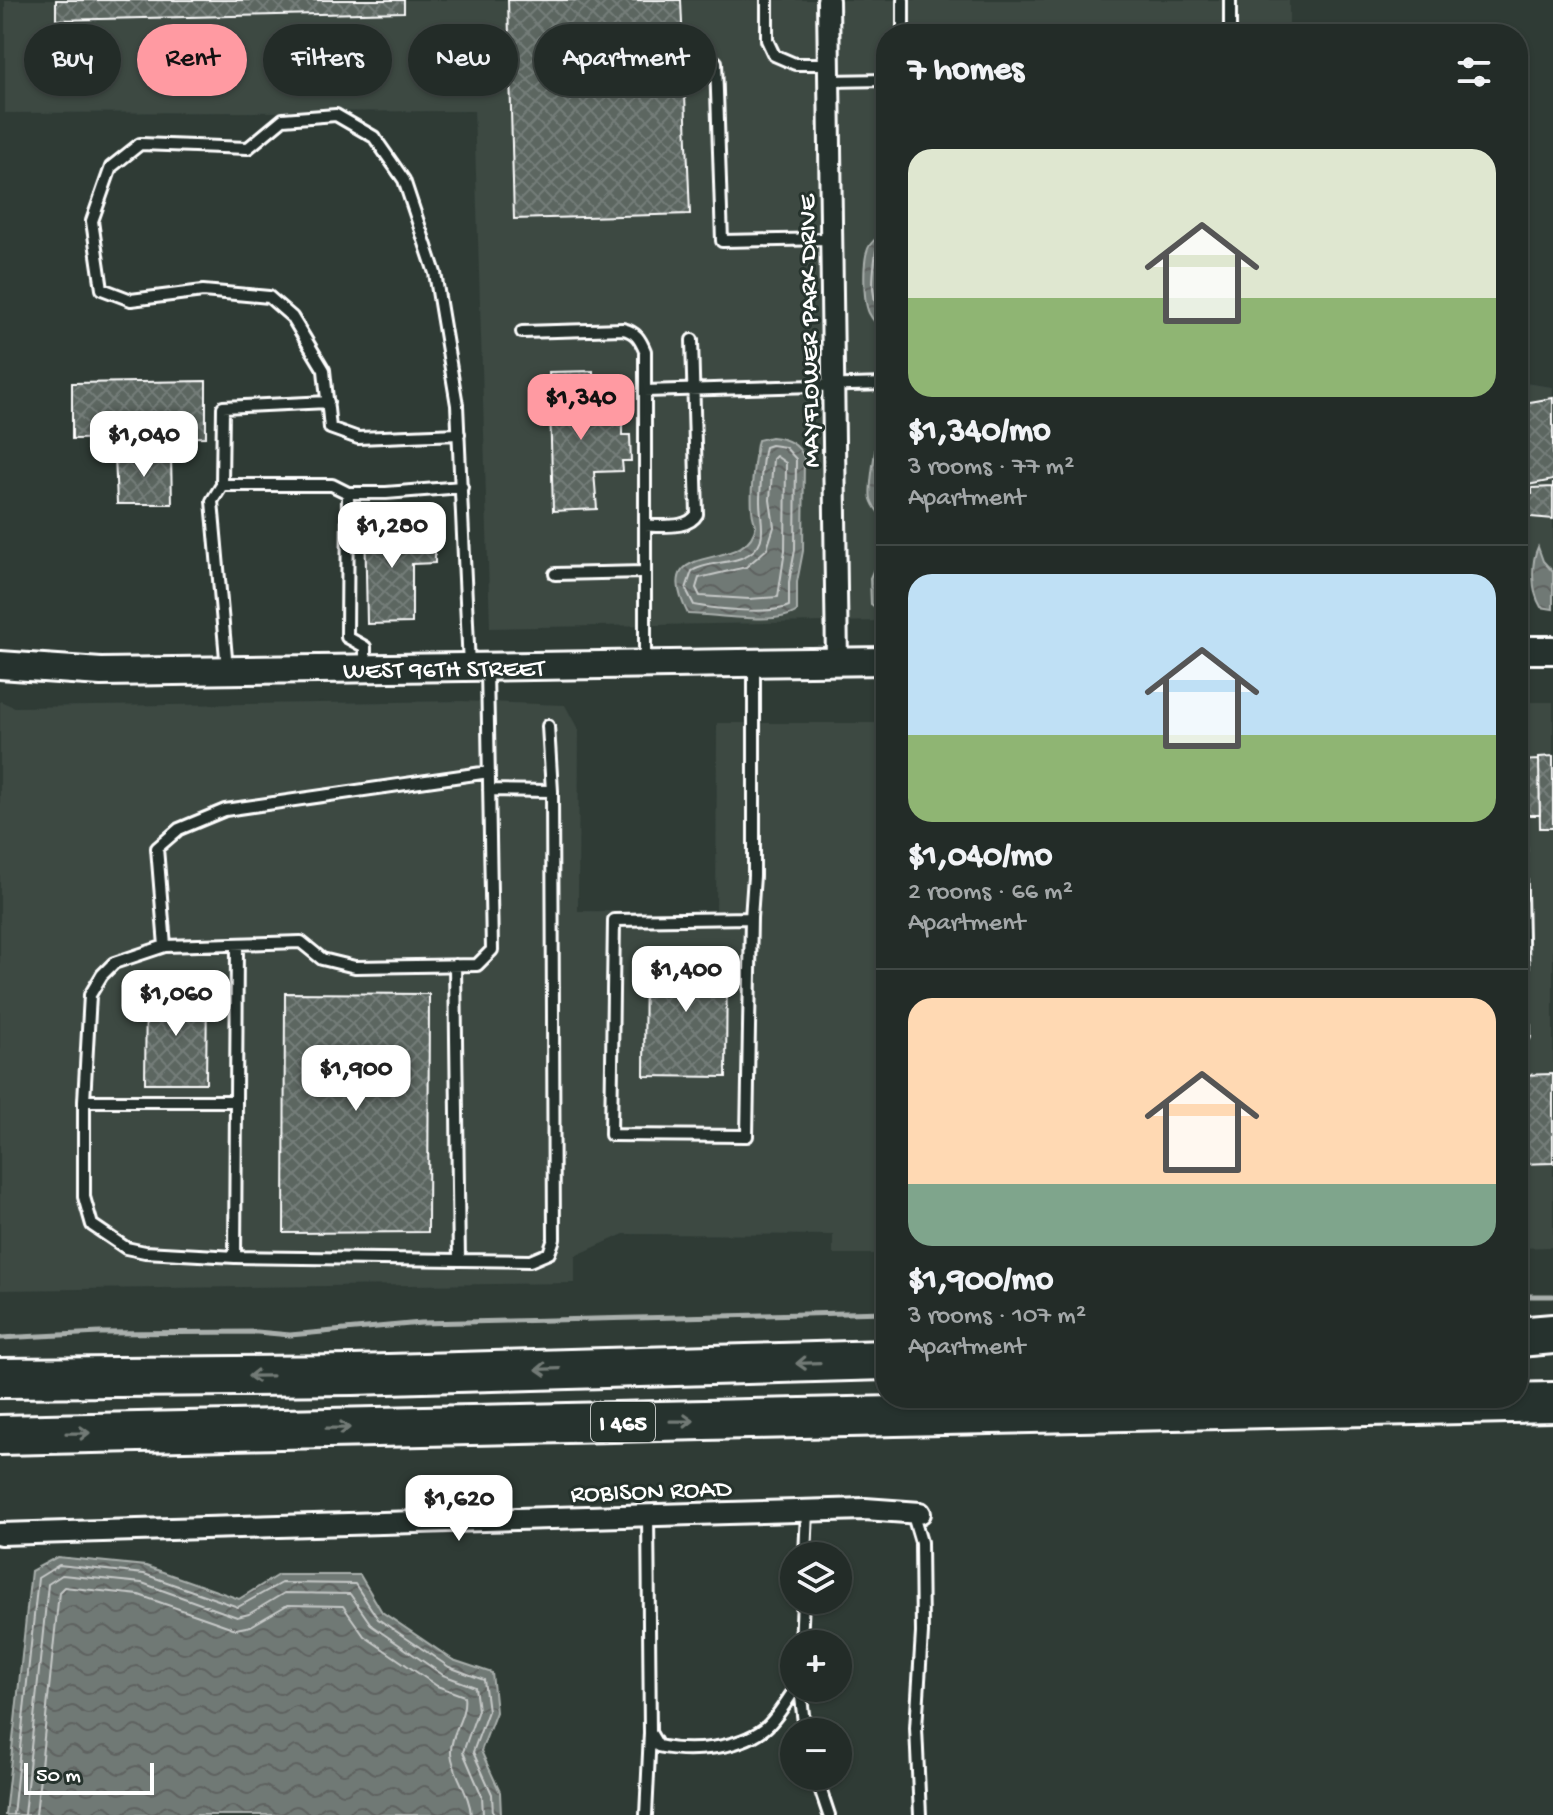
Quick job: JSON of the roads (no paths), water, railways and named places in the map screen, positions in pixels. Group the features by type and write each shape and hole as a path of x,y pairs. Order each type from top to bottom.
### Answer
{"highway":[{"path":"1528,1336 1553,1334"},
{"path":"1528,1344 1553,1344"},
{"name":"I 465","path":"0,1378 353,1375 876,1360"},
{"name":"I 465","path":"1528,1403 1553,1402"},
{"name":"I 465","path":"0,1435 1323,1408"},
{"path":"1246,1410 1553,1422"}],"street":[{"name":"MAYFLOWER PARK DRIVE","path":"828,0 837,662"},
{"path":"1528,650 1553,650"},
{"name":"WEST 96TH STREET","path":"0,665 73,671 228,671 876,661"},
{"name":"ROBISON ROAD","path":"0,1534 865,1509 916,1512"}],"lane":[{"path":"767,0 767,40 774,55 829,72 876,79"},
{"path":"903,0 903,24"},
{"path":"1230,0 1230,24"},
{"path":"716,62 722,241 831,239"},
{"path":"459,434 358,438 330,428 324,370 292,317 269,297 203,291 131,300 102,289 92,221 111,167 140,144 248,148 283,119 336,115 374,137 404,180 435,273 457,405 489,772 492,950 477,965 355,967 322,959 301,942 165,946 114,963 90,995 84,1101 84,1197 92,1225 126,1248 145,1252 235,1257 530,1261 549,1253 554,1239 552,791 548,726"},
{"path":"522,332 631,330 640,338 645,351 645,665"},
{"path":"645,526 687,524 697,514 692,340"},
{"path":"645,391 876,384"},
{"path":"228,671 212,501 222,485 223,407 328,402"},
{"path":"222,485 332,485 348,493 462,487"},
{"path":"348,493 347,637 365,647 365,669"},
{"path":"555,574 645,572"},
{"path":"751,918 614,920 611,1135 747,1136 754,876 754,664"},
{"path":"165,946 157,848 179,829 225,810 489,772"},
{"path":"489,790 552,791"},
{"path":"235,1257 237,945"},
{"path":"455,965 459,1260"},
{"path":"84,1101 234,1101"},
{"path":"806,1542 807,1511"},
{"path":"916,1512 921,1542 922,1633 916,1728 920,1815"},
{"path":"646,1815 650,1733 648,1515"},
{"path":"650,1733 658,1746 671,1749 697,1749 744,1740 766,1727 787,1702"},
{"path":"821,1790 829,1815"}],"water":[{"path":"876,239 876,324 869,313 864,278 870,245"},
{"path":"771,437 791,442 804,457 803,551 797,582 797,611 761,619 688,614 679,589 680,574 689,564 736,550 749,540 756,525 752,498 757,444 758,440"},
{"path":"876,444 876,509 870,493"},
{"path":"1538,547 1543,561 1553,572 1553,609 1541,607 1535,593 1533,568"},
{"path":"876,564 876,608 871,604 870,578"},
{"path":"57,1557 146,1566 239,1599 278,1575 360,1575 382,1612 453,1660 492,1673 496,1712 481,1751 500,1792 501,1815 5,1815 31,1571"}],"waterway":[{"path":"1528,1296 1553,1296"},
{"path":"0,1338 100,1333 257,1332 290,1335 421,1323 876,1312"}]}
